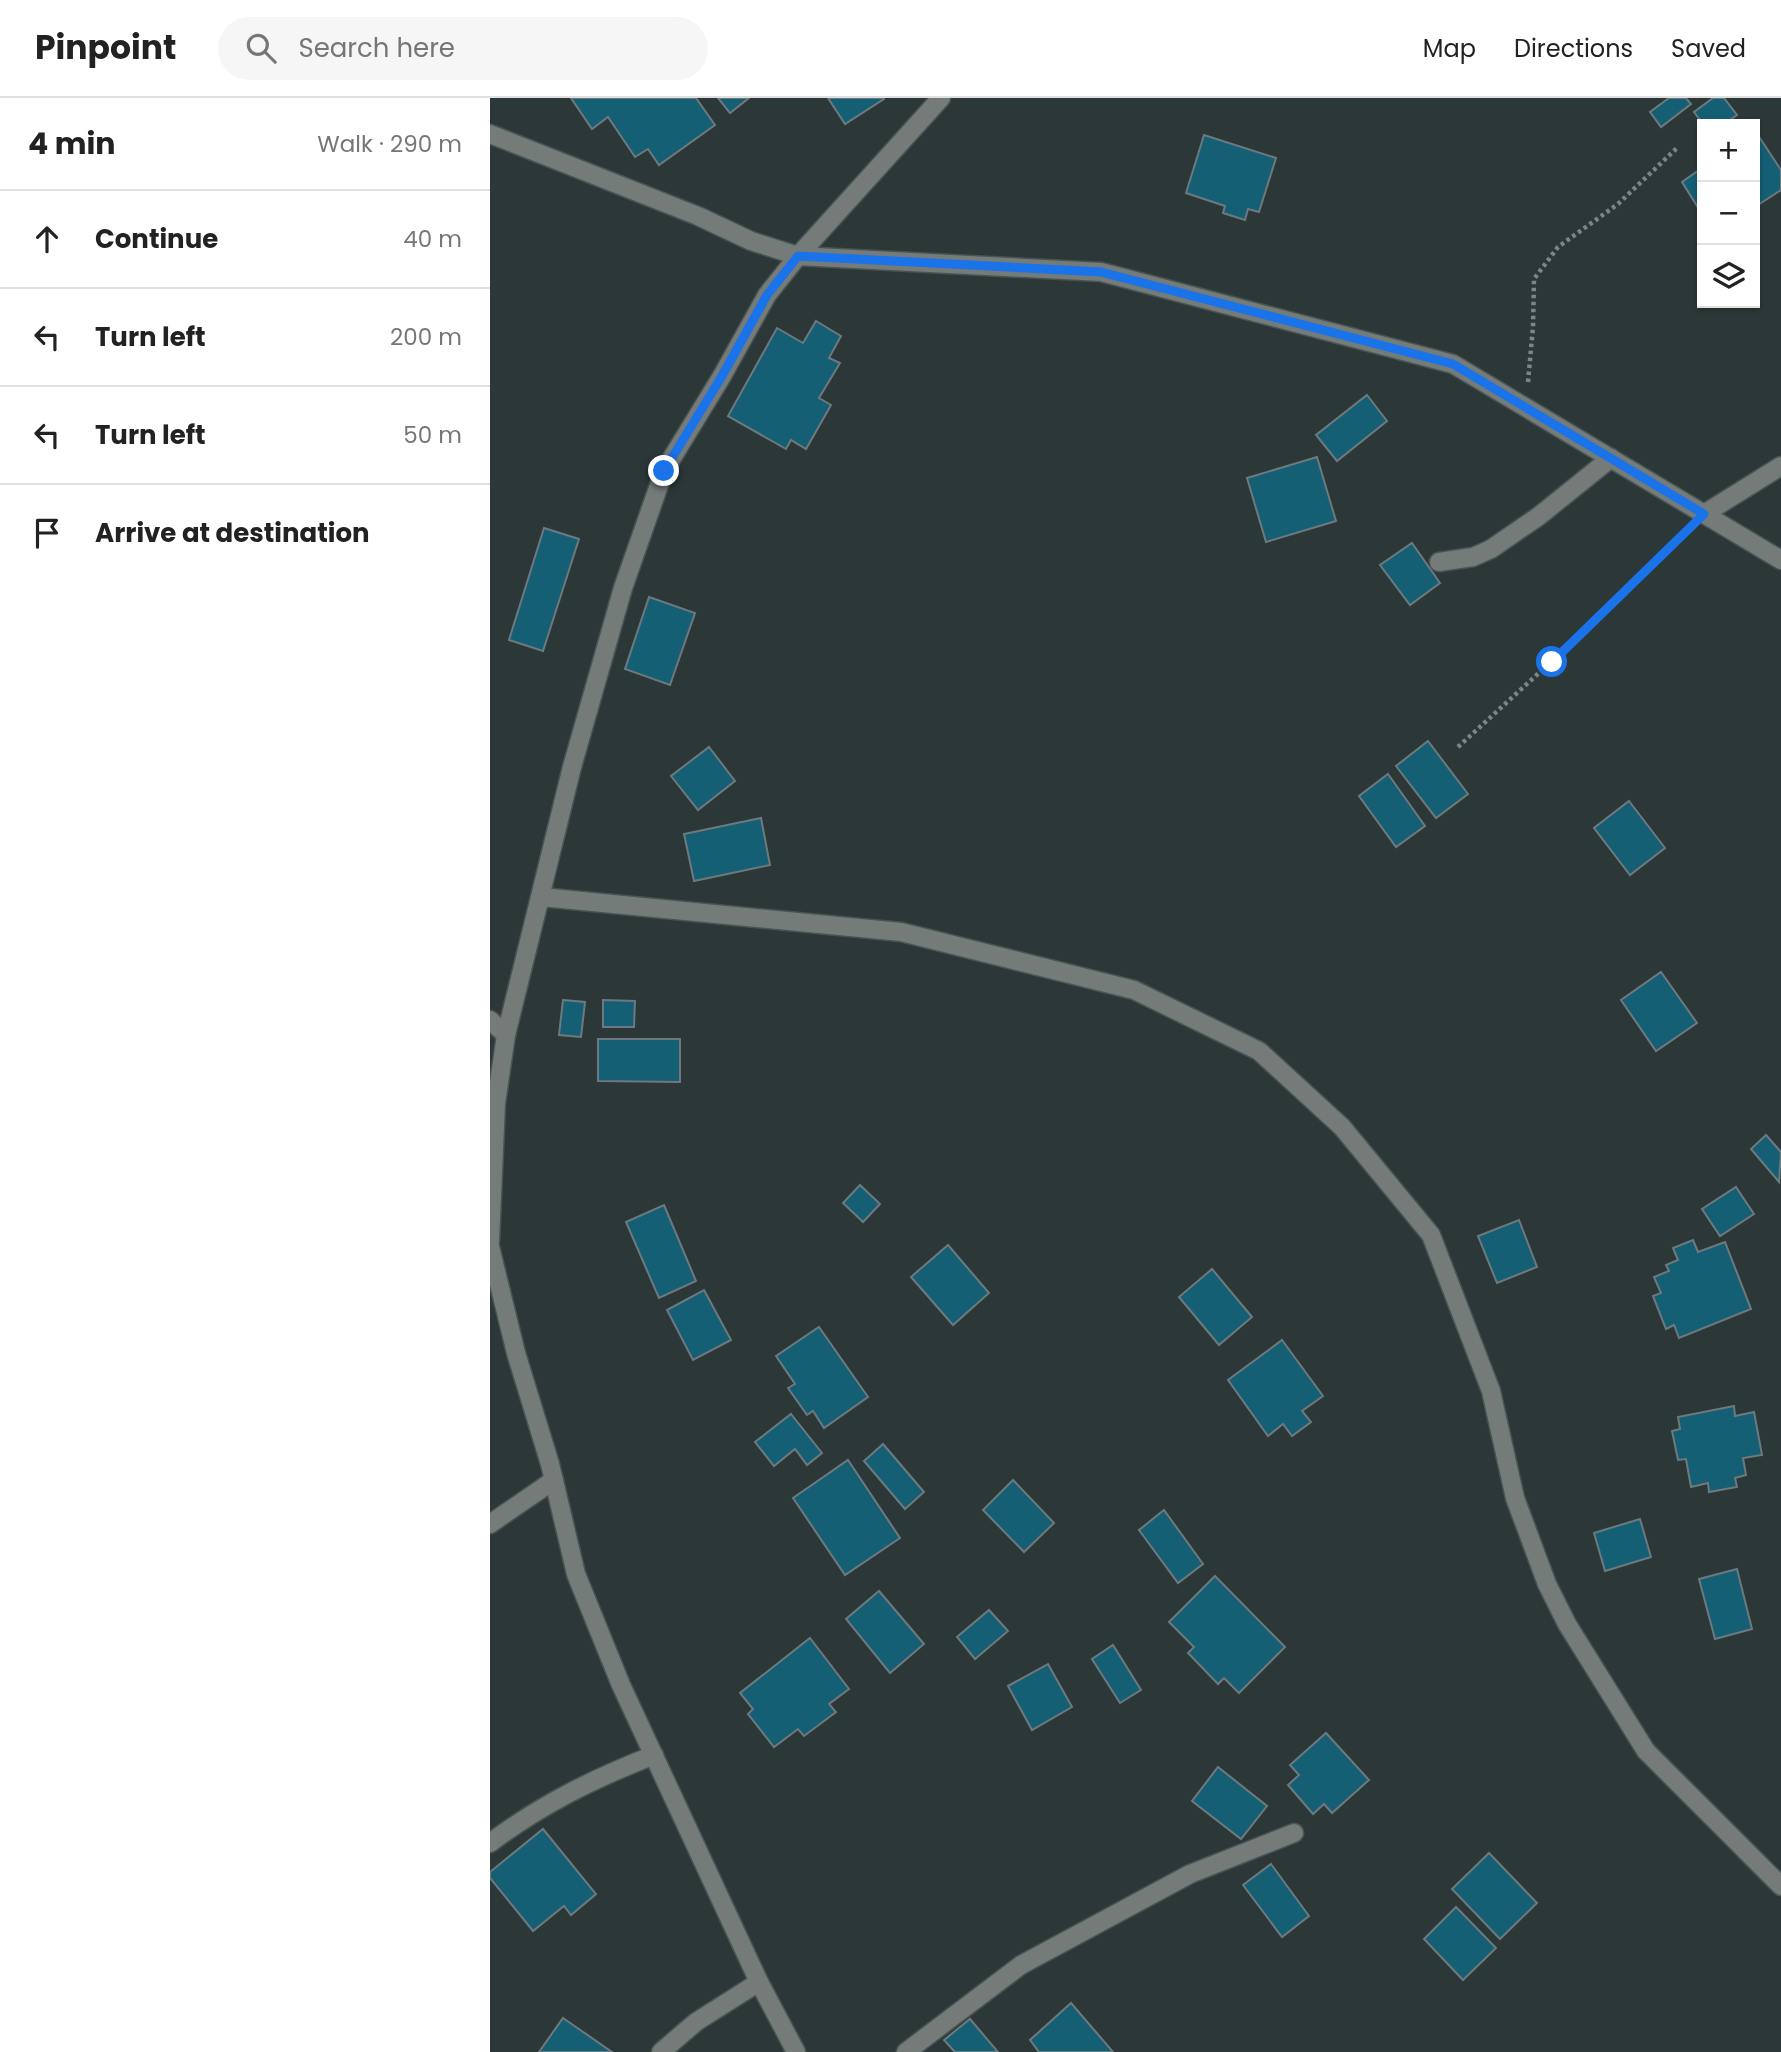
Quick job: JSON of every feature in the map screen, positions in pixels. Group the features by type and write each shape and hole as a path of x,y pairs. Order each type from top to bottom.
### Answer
{"street":[{"path":"490,1241 496,1103 506,1035 572,767 612,626 664,471 767,295 798,256 941,98"},
{"path":"490,134 698,216 751,241 798,256 1101,272 1453,364 1781,560"},
{"path":"1439,562 1473,557 1491,549 1539,516 1611,458"},
{"path":"1704,514 1781,466"},
{"path":"541,897 901,932 1134,990 1259,1051 1342,1127 1431,1235 1491,1391 1515,1498 1547,1584 1567,1624 1646,1751 1779,1880"},
{"path":"490,1020 506,1035"},
{"path":"490,1247 516,1353 554,1480 576,1574 621,1685 759,1982 796,2052"},
{"path":"490,1524 554,1480"},
{"path":"490,1843 522,1819 598,1777 654,1755"},
{"path":"906,2052 1021,1965 1190,1874 1294,1833"},
{"path":"661,2052 696,2022 759,1982"}],"path":[{"path":"1526,407 1534,279 1558,247 1618,204 1678,147"},
{"path":"1458,747 1552,662 1704,514"}],"building":[{"path":"571,98 696,98 715,125 659,165 648,149 635,157 608,117 592,129"},
{"path":"718,98 749,98 730,113"},
{"path":"828,98 884,98 884,99 845,124"},
{"path":"1669,98 1686,98 1691,104 1661,127 1650,112"},
{"path":"1713,98 1724,98 1737,115 1731,119 1699,119 1694,112"},
{"path":"1204,135 1276,158 1259,212 1248,209 1245,220 1223,213 1225,206 1186,193"},
{"path":"1760,138 1781,170 1781,190 1760,204"},
{"path":"1697,172 1697,206 1682,182"},
{"path":"816,321 841,336 829,358 840,363 819,398 831,405 806,449 791,440 786,449 728,416 777,328 803,343"},
{"path":"1367,395 1387,421 1337,461 1316,435"},
{"path":"1317,457 1336,521 1266,542 1247,478"},
{"path":"544,528 579,539 543,651 509,640"},
{"path":"1412,543 1440,583 1410,605 1380,565"},
{"path":"649,597 695,613 670,685 625,669"},
{"path":"1428,741 1468,794 1436,818 1396,766"},
{"path":"709,747 735,781 698,810 671,776"},
{"path":"1388,774 1425,826 1396,847 1359,796"},
{"path":"1629,801 1665,848 1630,875 1594,828"},
{"path":"761,818 770,865 694,881 684,834"},
{"path":"1661,972 1697,1023 1656,1051 1621,1000"},
{"path":"563,1000 585,1002 581,1037 559,1035"},
{"path":"603,1000 635,1001 634,1027 603,1027"},
{"path":"598,1039 680,1039 680,1082 598,1081"},
{"path":"1766,1135 1781,1152 1779,1182 1751,1149"},
{"path":"860,1185 880,1204 863,1222 843,1203"},
{"path":"1736,1187 1754,1214 1720,1236 1702,1209"},
{"path":"664,1205 696,1281 659,1298 626,1222"},
{"path":"1519,1220 1537,1267 1497,1283 1478,1236"},
{"path":"1693,1240 1698,1252 1725,1242 1751,1309 1679,1338 1674,1325 1666,1329 1653,1296 1661,1293 1654,1277 1669,1271 1666,1265 1678,1260 1673,1248"},
{"path":"948,1245 989,1293 953,1325 911,1277"},
{"path":"1212,1269 1252,1317 1219,1345 1179,1297"},
{"path":"704,1290 731,1340 693,1360 667,1310"},
{"path":"819,1327 868,1397 824,1428 813,1411 807,1415 788,1388 795,1384 776,1356"},
{"path":"1282,1340 1323,1396 1302,1411 1311,1422 1292,1436 1283,1424 1268,1436 1228,1380"},
{"path":"1734,1406 1735,1416 1754,1412 1762,1455 1743,1458 1746,1475 1735,1478 1737,1487 1709,1492 1708,1483 1691,1487 1686,1459 1678,1460 1672,1431 1680,1429 1678,1417"},
{"path":"791,1414 822,1453 807,1465 795,1449 774,1466 755,1442"},
{"path":"883,1444 924,1492 905,1509 864,1461"},
{"path":"848,1460 900,1538 845,1575 793,1498"},
{"path":"1013,1480 1054,1523 1024,1552 983,1510"},
{"path":"1164,1510 1203,1564 1178,1583 1139,1530"},
{"path":"1640,1519 1651,1557 1605,1571 1594,1533"},
{"path":"1737,1569 1752,1629 1715,1639 1699,1579"},
{"path":"1215,1576 1285,1647 1239,1693 1224,1678 1218,1684 1188,1653 1194,1647 1169,1622"},
{"path":"879,1591 924,1644 890,1673 846,1619"},
{"path":"989,1610 1008,1631 975,1659 957,1637"},
{"path":"810,1638 849,1689 829,1704 836,1712 804,1736 798,1729 774,1747 748,1714 753,1709 740,1693"},
{"path":"1113,1645 1141,1690 1120,1703 1092,1659"},
{"path":"1048,1664 1072,1707 1032,1730 1008,1686"},
{"path":"1326,1733 1369,1780 1332,1813 1324,1804 1313,1814 1288,1785 1299,1775 1290,1765"},
{"path":"1218,1767 1267,1806 1241,1839 1192,1801"},
{"path":"543,1829 596,1894 571,1915 564,1906 533,1931 490,1878 490,1872"},
{"path":"1489,1853 1537,1903 1500,1939 1452,1889"},
{"path":"1271,1864 1309,1916 1282,1937 1243,1885"},
{"path":"1456,1907 1496,1948 1463,1980 1424,1939"},
{"path":"1071,2003 1113,2052 1039,2052 1030,2040"},
{"path":"563,2018 612,2052 539,2052"},
{"path":"970,2019 998,2052 955,2052 944,2040"}],"route":[{"path":"664,471 767,295 798,256 1101,272 1453,364 1704,514 1552,662"}]}
